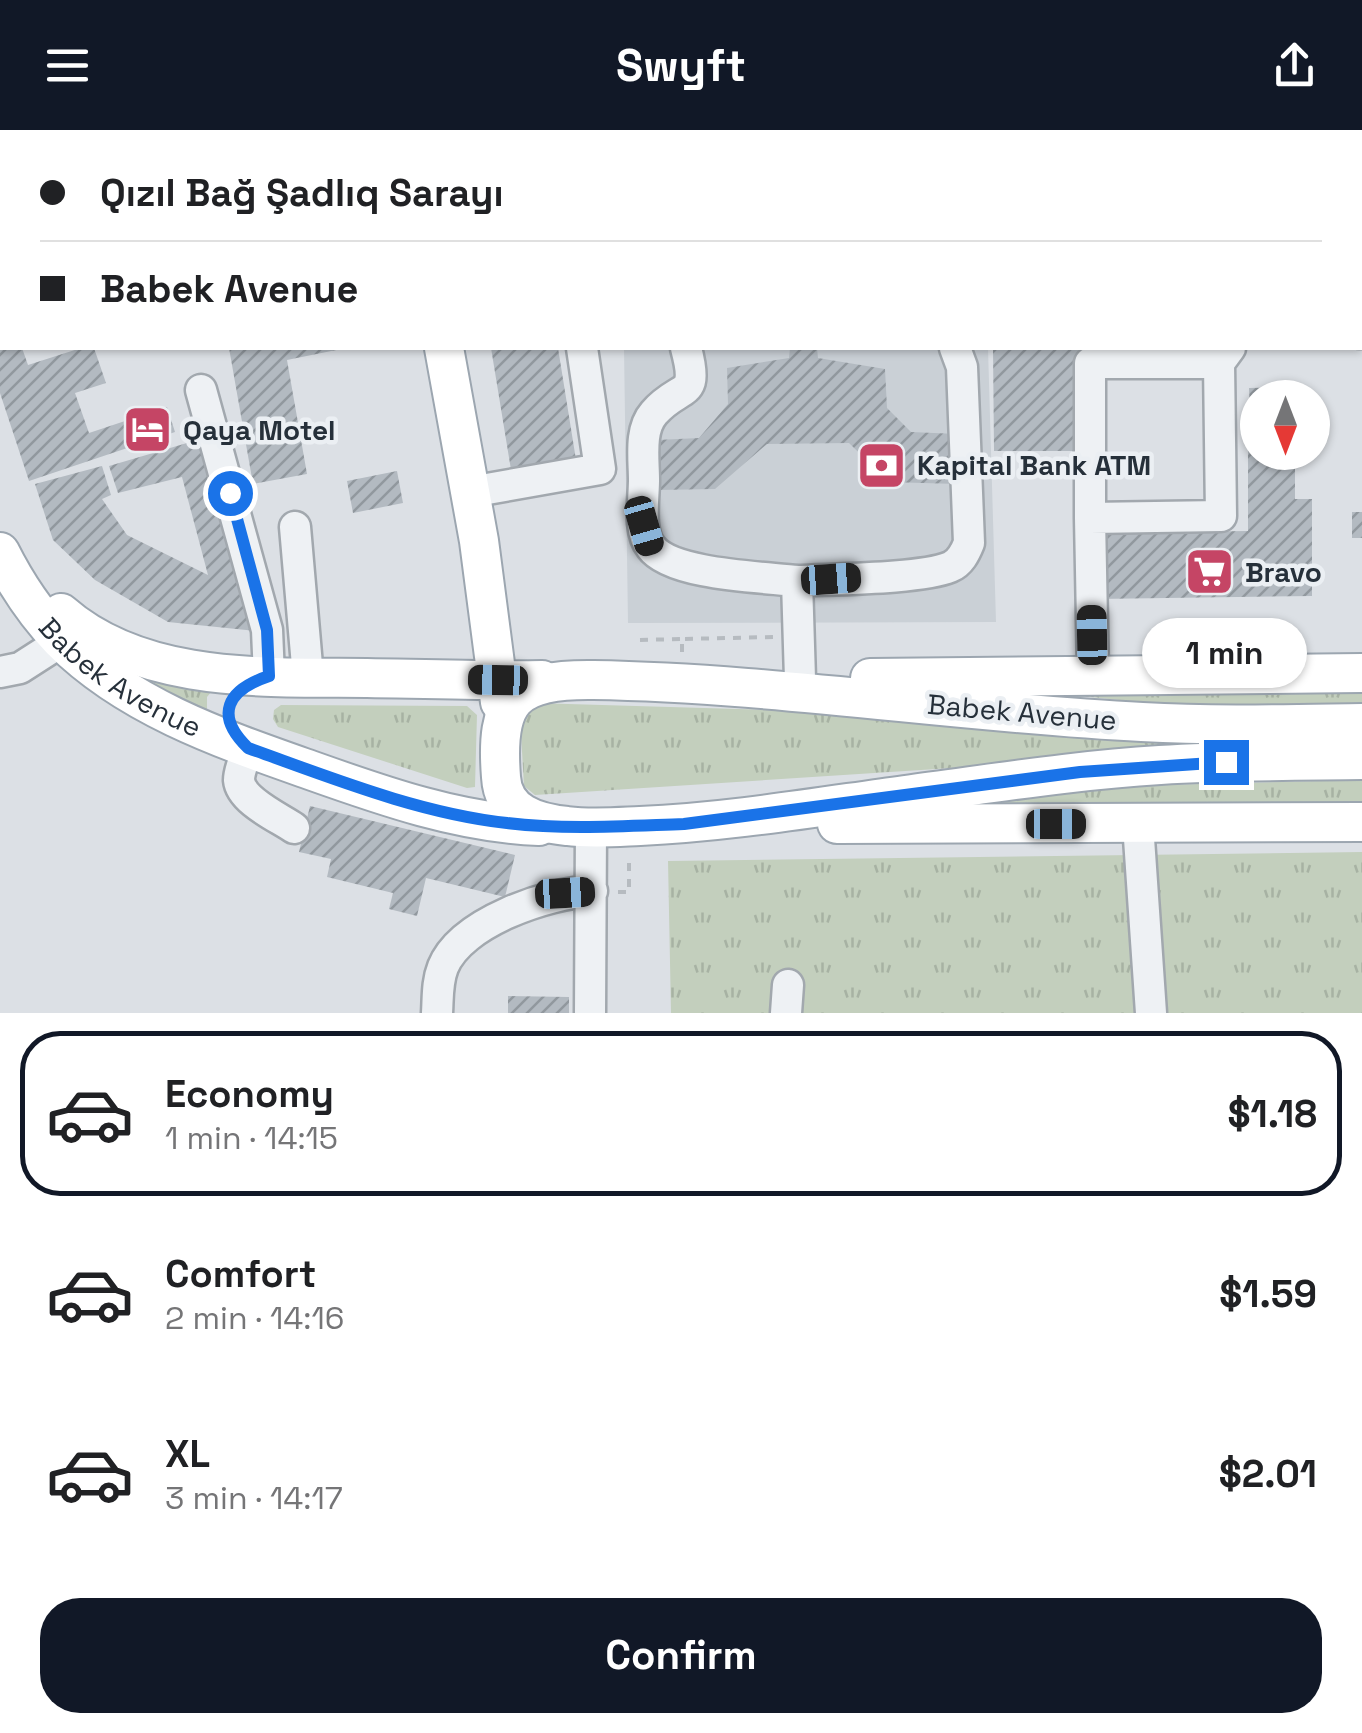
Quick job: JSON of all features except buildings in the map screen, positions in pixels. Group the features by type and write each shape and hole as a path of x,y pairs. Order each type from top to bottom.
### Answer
{"main road":[{"path":"444,350 470,492 501,720"},
{"name":"Babek Avenue","path":"0,551 69,620 115,647 190,668 269,676 683,682 1362,672"},
{"name":"Babek Avenue","path":"0,551 29,601 62,641 156,708 248,748 380,794 454,814 506,823 578,827 1362,822"},
{"path":"248,748 234,735 230,705 239,689 269,676"},
{"name":"Babek Avenue","path":"578,827 529,818 515,810 505,797 501,782 501,720 508,703 518,694 580,680"},
{"name":"Babek Avenue","path":"683,682 1141,722 1362,723"},
{"name":"Babek Avenue","path":"684,824 1107,770 1226,762 1362,760"}],"street":[{"path":"470,492 600,469 582,350"},
{"path":"687,350 693,375 687,389 653,414 645,432 644,526 650,546 666,561 687,567 797,581 931,572 953,566 964,554 969,542 964,406 962,366 956,350"},
{"path":"1090,518 1221,516 1224,356 1090,363 1090,518 1092,674"},
{"path":"201,390 267,630 269,676"},
{"path":"295,528 308,678"},
{"path":"797,581 800,680"},
{"path":"0,672 20,668 62,641"},
{"path":"248,748 239,776 240,786 294,828"},
{"path":"1138,824 1151,1013"},
{"path":"578,827 592,892 590,1013"},
{"path":"437,1013 444,964 466,937 546,897 592,892"}],"path":[{"path":"640,640 799,637"},
{"path":"682,639 683,682"},
{"path":"629,862 629,892"}],"shaded area":[{"path":"624,350 988,350 996,622 628,623"}],"green space":[{"path":"113,662 216,686 207,697 207,714 178,703"},
{"path":"1362,688 1362,704 1168,705 1022,690"},
{"path":"534,703 769,710 1243,737 1248,749 535,795 524,786 520,716"},
{"path":"281,705 467,706 477,715 475,787 467,788 278,727 273,719 274,710"},
{"path":"1362,780 1362,803 952,808 1119,786"},
{"path":"1362,852 1362,1013 671,1013 668,861"}],"place":[{"name":"Qaya Motel","path":"148,430"},
{"name":"Kapital Bank ATM","path":"882,465"},
{"name":"Bravo","path":"1210,572"}],"route":[{"path":"230,493 269,646 269,676 239,689 230,705 234,735 248,748 380,794 454,814 506,823 591,828 684,824 1080,772 1226,762"}]}
